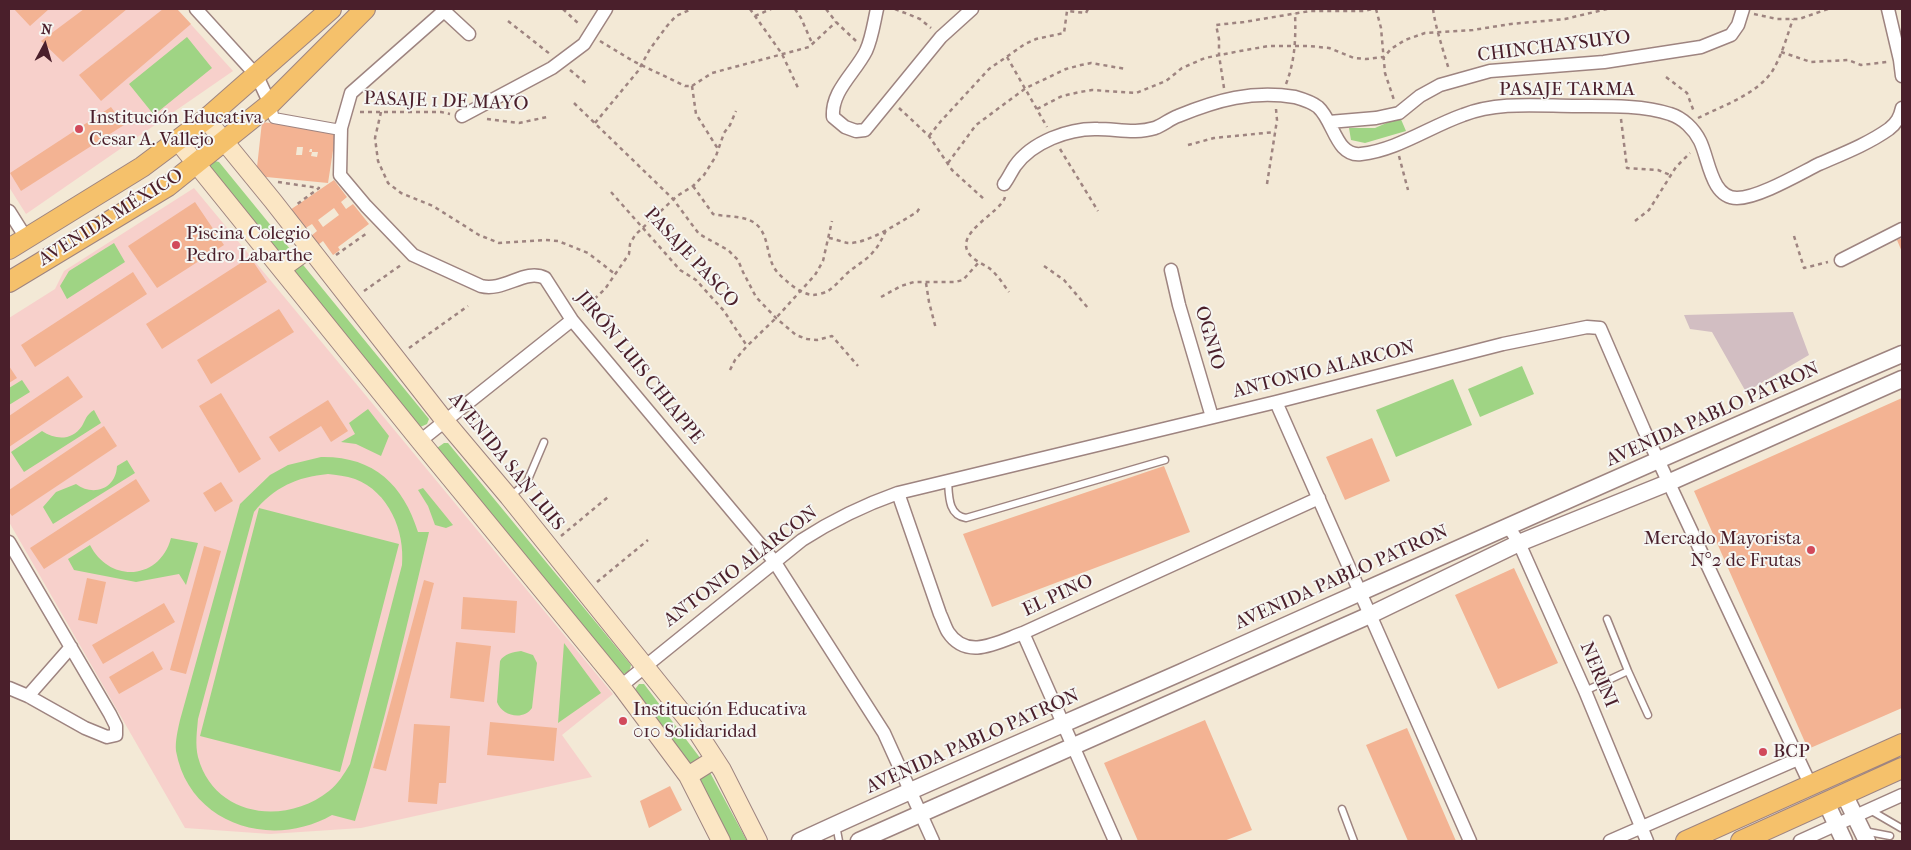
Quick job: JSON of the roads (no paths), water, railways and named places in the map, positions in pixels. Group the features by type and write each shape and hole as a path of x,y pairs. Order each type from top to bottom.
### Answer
{"main road":[{"name":"AVENIDA MÉXICO","path":"17,244 142,167 206,119 331,9"},
{"name":"AVENIDA MÉXICO","path":"9,282 168,186 270,104 365,9"},
{"name":"AVENIDA SAN LUIS","path":"206,119 445,421 510,497 696,730 715,759 758,841"},
{"path":"178,140 420,441 621,686 688,776 722,841"},
{"path":"281,269 310,248"},
{"path":"1741,841 1835,791 1902,744"},
{"path":"688,776 715,759"},
{"path":"1686,841 1811,786 1835,791 1902,768"}],"street":[{"path":"196,9 256,76 270,104 274,118 335,129 341,128"},
{"path":"462,116 552,68 584,44 606,9"},
{"path":"877,9 866,50 838,94 832,107 833,117 845,128 856,131 864,130 874,121 889,98 904,84 942,38 972,9"},
{"path":"1888,9 1902,76"},
{"path":"443,10 469,34"},
{"name":"JIRÓN LUIS CHIAPPE","path":"443,10 351,93 344,112 341,128 340,175 366,206 413,255 491,289 531,275 539,275 545,278 572,320 774,562 884,733 933,841"},
{"name":"CHINCHAYSUYO","path":"1329,122 1376,118 1399,113 1420,96 1440,85 1490,71 1604,62 1701,47 1730,35 1738,25 1743,10"},
{"name":"PASAJE TARMA","path":"1004,184 1015,166 1025,156 1052,138 1071,132 1095,128 1133,131 1154,128 1175,117 1226,99 1247,94 1299,98 1318,107 1329,122 1344,150 1352,154 1362,154 1396,145 1465,114 1513,104 1620,107 1669,113 1683,119 1700,139 1720,191 1728,197 1740,198 1763,191 1873,139 1899,120 1902,108"},
{"path":"9,211 17,244"},
{"path":"1841,260 1902,229"},
{"name":"OGNIO","path":"1171,270 1179,305 1212,417"},
{"path":"420,441 572,320"},
{"name":"ANTONIO ALARCON","path":"621,686 802,540 830,522 866,504 898,493 1276,402 1503,344 1587,327 1600,328 1658,460 1670,482 1811,786"},
{"name":"AVENIDA PABLO PATRON","path":"800,841 910,790 1063,725 1508,526 1902,354"},
{"path":"860,841 1370,615 1519,543 1670,482 1902,379"},
{"path":"1276,402 1470,841"},
{"name":"EL PINO","path":"898,493 940,614 949,633 965,647 981,649 1023,633 1319,498"},
{"name":"NERINI","path":"1508,526 1519,543 1585,691 1647,841"},
{"path":"9,542 110,714 116,726 116,735 107,737 85,728 28,696 9,688"},
{"path":"1023,633 1115,841"},
{"path":"28,696 71,647"},
{"path":"1129,695 1134,719"},
{"path":"1610,841 1798,759"},
{"path":"1835,791 1862,812 1864,836"},
{"path":"1835,791 1837,824 1844,841"},
{"path":"1800,841 1902,795"}],"lane":[{"path":"510,497 527,482 544,442"},
{"path":"948,481 949,498 953,512 966,518 1165,460"},
{"path":"1607,620 1648,715"},
{"path":"1585,691 1628,671"},
{"path":"1342,809 1354,841"},
{"path":"1862,812 1902,828 1891,838 1864,836"},
{"path":"835,825 839,841"}],"place":[{"name":"Institución Educativa Cesar A. Vallejo","path":"79,129"},
{"name":"Piscina Colegio Pedro Labarthe","path":"176,245"},
{"name":"Mercado Mayorista N°2 de Frutas","path":"1811,550"},
{"name":"Institución Educativa 010 Solidaridad","path":"623,721"},
{"name":"BCP","path":"1763,752"}]}
